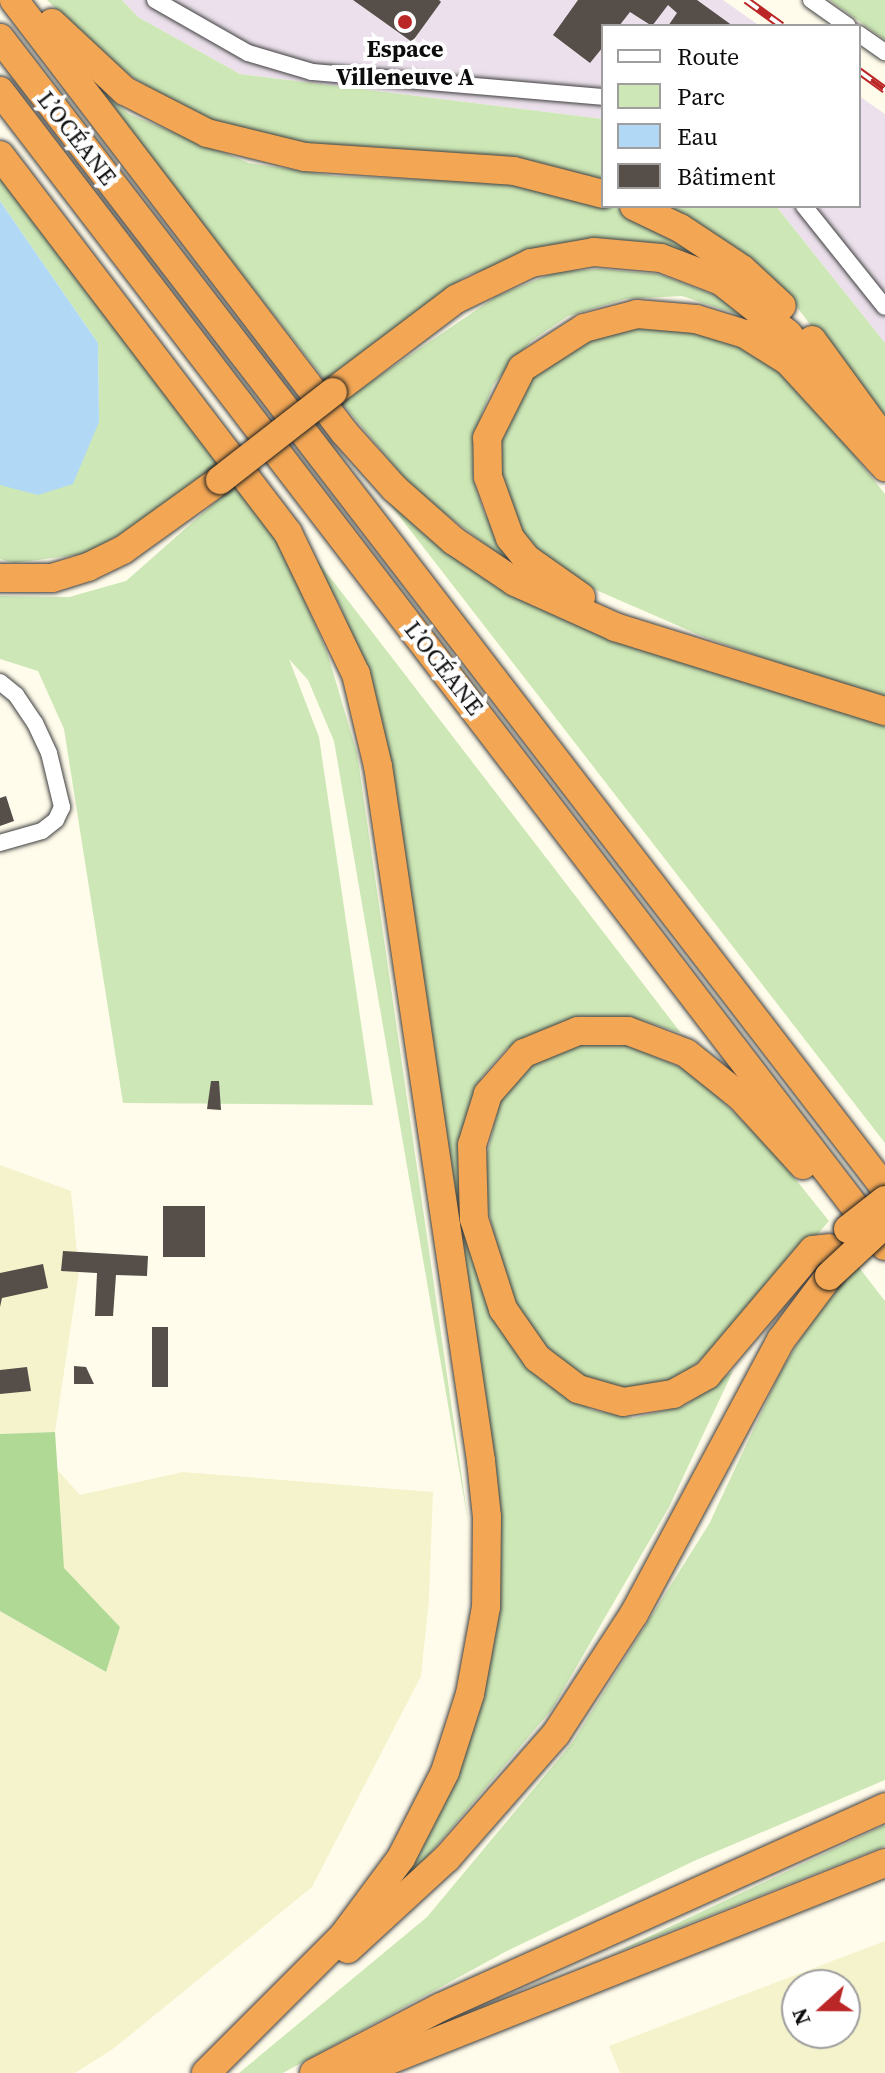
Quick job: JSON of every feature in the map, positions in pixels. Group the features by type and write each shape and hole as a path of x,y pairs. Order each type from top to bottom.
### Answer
{"highway":[{"path":"14,0 335,421 394,488 454,541 515,582 615,627 885,711"},
{"path":"32,0 77,50 125,91 207,133 305,157 514,171 601,193"},
{"name":"L’OCÉANE","path":"0,38 885,1188"},
{"name":"L’OCÉANE","path":"0,91 885,1246"},
{"path":"0,155 288,533 356,674 378,766 481,1461 487,1517 486,1607 470,1694 445,1772 386,1879 343,1936 268,2015 206,2073"},
{"path":"638,208 680,228 742,269 783,307 885,440"},
{"path":"0,578 52,578 88,567 160,525 456,299 498,277 559,257 632,255 661,258 721,281 756,305 788,334 885,456"},
{"path":"683,649 675,638 576,595 527,559 510,538 488,477 487,438 522,368 584,328 637,314 696,319 745,334 788,361 885,467"},
{"path":"885,1200 822,1259 737,1345 690,1387 647,1401 623,1402 578,1389 528,1347 490,1279 474,1219 471,1163 488,1094 524,1053 562,1034 612,1030 655,1039 700,1063 741,1097 839,1211 885,1253"},
{"path":"268,2015 283,2009 414,1890 523,1777 602,1667 703,1485 822,1259 885,1224"},
{"path":"314,2073 441,2007 885,1807"},
{"path":"357,2073 885,1863"}],"street":[{"path":"155,0 248,53 312,72 601,97"},
{"path":"811,0 845,24"},
{"path":"861,35 885,52"},
{"path":"806,208 885,307"},
{"path":"0,682 16,695 35,723 49,753 62,807 56,820 42,831 0,843"}],"shaded area":[{"path":"122,0 723,0 757,24 601,24 601,119 240,74 138,17"},
{"path":"861,97 885,114 885,343 778,208 861,208"}],"green space":[{"path":"47,0 122,0 138,17 240,74 601,119 601,184 257,137 184,110 109,62"},
{"path":"830,0 885,0 885,40"},
{"path":"88,78 129,114 249,163 335,176 517,183 601,204 601,208 620,209 662,227 718,267 662,244 601,238 467,275 327,383"},
{"path":"0,172 225,462 141,523 84,554 14,563 0,559 0,485 99,422 98,343 0,201"},
{"path":"658,208 778,208 885,343 885,423 787,294"},
{"path":"599,269 659,274 717,296 749,318 682,296 625,299 568,316 531,341 493,385 473,437 473,478 484,513 535,582 415,491 341,402 497,296 556,272"},
{"path":"650,323 739,339 799,386 885,494 885,700 704,637 573,580 526,542 510,515 498,455 504,426 520,388 546,359 586,335"},
{"path":"372,481 422,532 487,577 885,717 885,1143"},
{"path":"236,484 277,537 327,652 357,753 469,1527 334,741 308,680 289,659 319,737 373,1105 123,1103 64,729 38,671 0,659 0,596 69,597 126,581"},
{"path":"296,533 681,1033 644,1021 580,1016 506,1049 481,1078 461,1134 512,1346 543,1381 592,1410 633,1418 684,1406 733,1371 669,1507 552,1709 395,1895 468,1744 492,1654 498,1586 370,685 341,607"},
{"path":"591,1040 619,1042 692,1072 769,1146 829,1221 732,1334 678,1378 629,1392 583,1379 553,1358 523,1320 503,1273 481,1179 500,1101 526,1068 559,1048"},
{"path":"0,1165 71,1191 79,1272 55,1432 0,1434"},
{"path":"854,1261 885,1301 885,1780 694,1861 505,1952 283,2073 239,2073 427,1917 572,1743 709,1524 779,1375 834,1281"},
{"path":"55,1432 64,1568 120,1627 106,1672 0,1611 0,1434"},
{"path":"53,1465 80,1495 183,1472 433,1492 429,1599 421,1676 312,1887 113,2049 75,2073 0,2073 0,1611 105,1672 120,1627 64,1568"},
{"path":"885,1825 885,1846 610,1955"},
{"path":"885,1941 885,2073 620,2073 609,2046 781,1981 781,2049 861,2049 861,1969 811,1969"}],"water":[{"path":"0,201 98,343 99,422 73,484 38,495 0,485"}],"building":[{"name":"Espace Villeneuve A","path":"353,0 439,0 441,2 412,42"},
{"path":"578,0 697,0 730,24 669,24 677,13 668,5 654,24 630,12 621,24 601,24 601,49 590,63 553,35"},
{"path":"6,796 14,821 0,826 0,798"},
{"path":"211,1081 219,1081 221,1110 207,1109"},
{"path":"163,1206 205,1206 205,1257 163,1257"},
{"path":"63,1251 148,1256 147,1276 116,1275 113,1316 95,1316 97,1273 61,1271"},
{"path":"43,1264 48,1288 2,1298 0,1307 0,1273"},
{"path":"152,1327 168,1327 168,1387 152,1387"},
{"path":"74,1366 86,1367 94,1384 74,1384"},
{"path":"27,1367 31,1391 0,1394 0,1370"}],"railway":[{"path":"746,0 779,24"},
{"path":"861,72 885,90"}],"place":[{"name":"Espace Villeneuve A","path":"405,22"}]}
